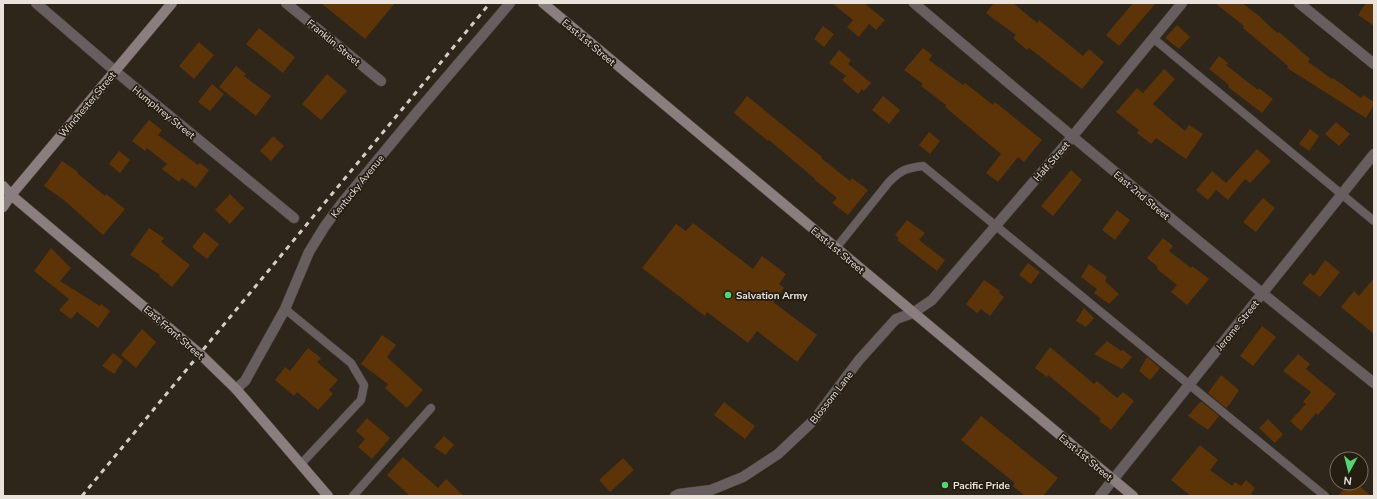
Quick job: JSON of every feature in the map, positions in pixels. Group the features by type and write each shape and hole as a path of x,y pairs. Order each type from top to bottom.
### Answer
{"street":[{"name":"Humphrey Street","path":"36,3 115,71 294,218"},
{"name":"Winchester Street","path":"3,207 10,195 172,3"},
{"name":"Franklin Street","path":"286,3 381,81"},
{"name":"Kentucky Avenue","path":"236,389 245,381 285,309 309,252 342,203 510,3"},
{"name":"East 1st Street","path":"543,3 1133,496"},
{"name":"Half Street","path":"913,313 932,300 1072,137 1182,3"},
{"path":"1299,3 1374,64"},
{"name":"East 2nd Street","path":"918,4 1072,137 1262,294 1374,383"},
{"name":"Jerome Street","path":"1100,496 1374,154"},
{"name":"East Front Street","path":"3,186 10,195 188,343 236,389 328,496"},
{"name":"Blossom Lane","path":"675,496 679,494 711,490 743,477 778,454 814,420 859,360 896,319 913,313"}],"lane":[{"path":"1154,39 1374,221"},
{"path":"836,248 898,172 911,167 923,166 1325,496"},
{"path":"285,309 352,363 364,385 361,400 301,464"},
{"path":"353,496 431,408"}],"building":[{"path":"321,3 395,3 365,39"},
{"path":"832,3 864,3 885,20 876,30 869,24 859,37 847,27 853,20"},
{"path":"994,3 1013,3 1037,23 1039,20 1083,56 1089,49 1104,62 1082,89 1029,48 1027,50 1013,38 1016,35 986,13"},
{"path":"1133,3 1156,3 1119,46 1106,35"},
{"path":"1215,3 1242,3 1310,59 1308,62 1361,98 1363,95 1374,102 1374,105 1366,118 1287,68 1288,66 1243,28 1244,26"},
{"path":"1366,3 1374,3 1374,26 1358,15"},
{"path":"1177,25 1190,37 1179,49 1165,38"},
{"path":"823,26 834,34 824,47 814,39"},
{"path":"259,28 295,57 283,73 246,44"},
{"path":"199,42 214,55 194,79 179,66"},
{"path":"923,48 932,55 929,60 963,85 965,83 993,105 995,102 1042,140 1024,162 1018,157 998,182 986,173 1001,154 945,107 946,105 921,86 923,84 904,70"},
{"path":"839,50 851,60 848,64 871,83 864,91 862,89 858,94 842,80 846,76 829,63"},
{"path":"1219,56 1228,63 1226,65 1258,90 1259,88 1273,99 1262,113 1228,87 1229,85 1209,69"},
{"path":"236,66 246,74 244,76 271,96 256,116 219,87"},
{"path":"1164,69 1175,79 1153,104 1185,131 1189,125 1203,134 1186,159 1156,138 1151,144 1137,133 1139,130 1116,112 1137,88 1143,93"},
{"path":"327,74 347,91 321,120 302,104"},
{"path":"212,84 224,94 210,111 198,102"},
{"path":"747,96 850,181 852,178 868,190 848,215 832,203 837,198 769,140 768,141 734,113"},
{"path":"883,96 900,110 889,124 872,110"},
{"path":"149,120 162,130 158,135 198,165 200,163 209,170 196,188 182,178 179,182 162,169 167,164 147,148 145,151 132,141"},
{"path":"1336,122 1350,134 1339,146 1325,134"},
{"path":"1310,129 1319,136 1309,151 1299,144"},
{"path":"929,132 940,141 930,154 919,145"},
{"path":"273,136 284,146 271,161 260,151"},
{"path":"1257,149 1271,161 1250,183 1245,179 1228,200 1216,190 1208,200 1196,190 1212,171 1226,183"},
{"path":"119,151 130,160 120,173 109,164"},
{"path":"62,161 78,172 77,173 105,196 106,194 125,209 103,235 65,201 44,186"},
{"path":"1071,170 1082,180 1053,216 1041,206"},
{"path":"230,194 244,208 230,224 215,210"},
{"path":"1263,198 1275,208 1256,232 1243,222"},
{"path":"1117,210 1130,220 1115,240 1102,230"},
{"path":"907,220 925,233 919,240 945,260 937,271 897,240 899,238 895,235"},
{"name":"Salvation Army","path":"693,223 753,269 762,256 786,274 779,284 784,288 773,302 817,335 797,362 757,331 748,343 707,312 705,316 642,268 676,224 686,231"},
{"path":"149,228 164,238 161,242 190,265 172,287 159,276 160,275 130,255"},
{"path":"204,232 219,244 207,259 192,247"},
{"path":"1163,238 1173,246 1169,251 1191,268 1192,266 1209,279 1187,305 1171,292 1177,285 1157,269 1158,267 1147,258"},
{"path":"51,248 71,268 60,281 100,306 101,304 110,311 98,328 77,312 71,319 59,310 69,299 34,271"},
{"path":"1325,260 1340,272 1320,297 1302,283 1310,273 1314,276"},
{"path":"1028,263 1040,272 1031,284 1019,275"},
{"path":"1089,264 1107,277 1105,281 1119,294 1109,304 1094,293 1097,289 1081,277"},
{"path":"1374,278 1374,334 1341,307 1354,291 1359,296"},
{"path":"984,280 1000,291 999,293 1004,297 990,316 981,309 977,313 966,304"},
{"path":"1084,308 1094,318 1086,327 1076,321"},
{"path":"1262,326 1276,337 1253,366 1240,356"},
{"path":"142,329 156,342 136,368 121,355"},
{"path":"382,335 396,345 387,357 423,390 407,408 385,388 388,384 361,364"},
{"path":"1107,341 1132,357 1122,369 1094,354"},
{"path":"1050,347 1094,384 1097,381 1117,398 1123,392 1134,401 1111,430 1099,421 1101,419 1048,375 1047,377 1035,368"},
{"path":"308,348 321,358 317,362 338,380 329,390 333,394 318,410 297,392 294,396 275,380 285,367 290,371"},
{"path":"113,353 123,361 114,374 102,366"},
{"path":"1298,354 1310,364 1306,369 1336,394 1318,415 1316,413 1301,431 1290,421 1306,404 1303,402 1311,392 1283,371"},
{"path":"1147,357 1160,368 1150,380 1139,371"},
{"path":"1221,375 1239,390 1226,408 1208,393"},
{"path":"724,402 755,426 745,439 714,415"},
{"path":"1200,402 1219,416 1208,430 1188,416"},
{"path":"981,416 1058,478 1043,496 1025,496 1013,486 1015,483 961,440"},
{"path":"367,418 390,438 372,459 358,447 365,439 356,431"},
{"path":"1268,419 1283,434 1275,443 1259,428"},
{"path":"444,436 454,445 445,455 434,447"},
{"path":"1200,445 1218,460 1210,470 1232,486 1235,482 1241,486 1246,480 1255,488 1251,494 1254,496 1191,496 1171,480"},
{"path":"403,457 438,488 446,479 464,496 410,496 387,475"},
{"path":"623,458 634,470 610,492 599,480"},
{"path":"1342,491 1365,491 1371,496 1338,496"}],"railway":[{"path":"82,496 490,3"}],"place":[{"name":"Salvation Army","path":"728,295"},
{"name":"Pacific Pride","path":"945,485"}]}
